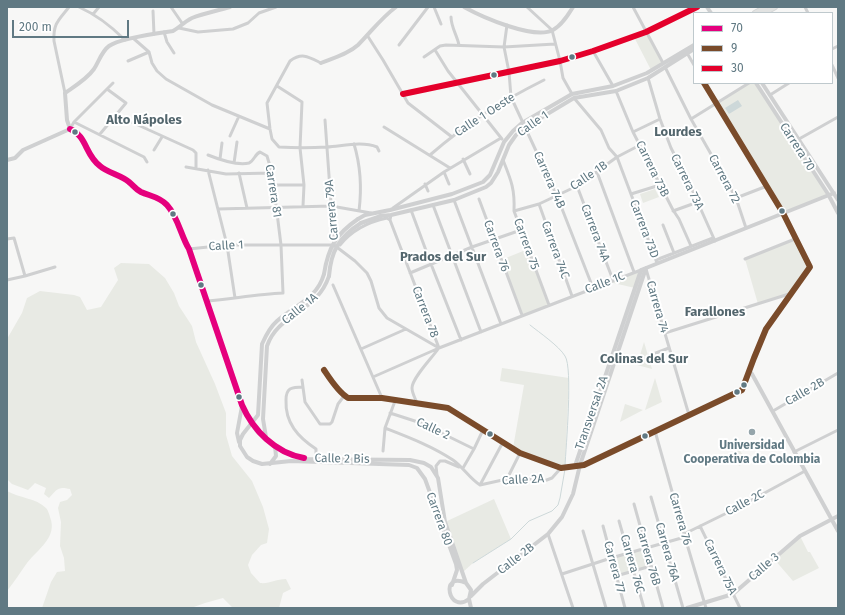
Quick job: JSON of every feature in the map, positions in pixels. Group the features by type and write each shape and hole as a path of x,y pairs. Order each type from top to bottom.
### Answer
{"main road":[{"path":"756,12 766,7"},
{"path":"766,12 775,7"}],"street":[{"path":"69,7 55,26 54,41 65,93 67,120 70,129"},
{"path":"79,7 94,13 125,40"},
{"path":"94,13 99,7"},
{"path":"171,7 182,23"},
{"path":"179,28 182,23 196,17 229,7"},
{"path":"65,93 93,70 105,50 111,44 179,28 198,32 233,29 248,22 259,13 276,7"},
{"path":"379,151 375,146 362,144 300,148 279,147 272,139 267,102 290,62 296,57 304,55 321,63 350,51 396,7"},
{"path":"399,45 428,7"},
{"path":"434,7 440,24"},
{"path":"464,7 488,19 530,31 540,32 552,30 562,22 573,7"},
{"path":"527,7 552,30"},
{"name":"Carrera 72","path":"633,7 691,119 736,198 746,228"},
{"path":"403,94 560,61 593,52 646,32 697,7"},
{"path":"153,11 154,34"},
{"path":"451,17 451,22 457,35 459,45"},
{"name":"Carrera 74B","path":"507,25 504,47 509,72 511,97 523,126 557,196 593,288"},
{"name":"Carrera 73D","path":"552,30 563,78 573,96 601,130 609,148 617,157 656,261"},
{"path":"164,32 167,42 174,53"},
{"path":"367,35 408,103 452,137"},
{"path":"133,38 149,52 152,63 166,80 212,105 270,129"},
{"path":"424,57 440,46 446,45 504,47 555,44"},
{"name":"Calle 1","path":"573,96 616,91 648,78 664,65 693,46"},
{"path":"435,50 448,71 503,140"},
{"name":"Calle 1","path":"338,248 352,233 363,226 387,218 425,184 463,160 503,140 513,131 573,96 613,86 664,65 693,50"},
{"path":"128,61 149,52"},
{"path":"593,52 613,86"},
{"path":"687,53 693,63"},
{"path":"833,67 838,78"},
{"name":"Carrera 73A","path":"648,78 660,119 671,148 698,202 714,239"},
{"name":"Calle 1 Oeste","path":"430,155 482,115 511,97 544,80"},
{"path":"7,160 15,158 23,150 70,129 74,122 113,83"},
{"path":"573,608 548,534 562,517 573,494 577,466 584,465 742,390 766,329 810,267 783,213 705,84"},
{"path":"691,119 747,84"},
{"name":"Carrera 70","path":"757,84 830,198 838,213"},
{"name":"Carrera 70","path":"763,84 836,192 838,200"},
{"path":"770,95 786,84"},
{"path":"277,86 302,102 300,148 304,185 303,206"},
{"path":"100,134 126,103 107,89"},
{"name":"Carrera 73B","path":"616,91 633,132 673,211 679,219 691,246"},
{"path":"116,115 195,151 196,168"},
{"path":"230,136 239,116"},
{"path":"799,139 838,117"},
{"path":"633,132 660,119"},
{"name":"Carrera 79A","path":"325,120 334,245 355,261 367,273 380,308 386,318 439,348"},
{"path":"74,122 144,157 147,162"},
{"name":"Calle 1","path":"411,208 454,200 482,189 491,183 498,172 509,145 523,126"},
{"path":"384,127 450,168"},
{"name":"Calle 2 Bis","path":"70,129 79,134 90,156 100,166 129,182 137,190 160,199 168,205 172,211 183,240 189,249 242,405 256,430 266,437 274,446 292,456 307,459 418,461 431,467 438,478"},
{"path":"154,150 162,137"},
{"name":"Calle 1","path":"218,209 276,209 303,206 331,206 390,215 483,182 493,170 503,140"},
{"path":"234,163 237,142"},
{"path":"220,159 222,143"},
{"path":"354,144 362,178 359,211"},
{"name":"Calle 1B","path":"514,211 539,204 577,186 617,157 640,145"},
{"name":"Carrera 81","path":"208,155 234,163 248,163 252,161 257,153 262,152 267,156 274,185 281,245 283,293"},
{"path":"463,160 470,174"},
{"name":"Carrera 75","path":"503,160 513,184 515,196 514,211 549,305"},
{"path":"186,167 226,174 272,173"},
{"path":"208,170 226,245 235,298"},
{"path":"444,172 449,184"},
{"name":"Carrera 74","path":"597,172 634,272"},
{"path":"240,173 248,208"},
{"path":"425,184 428,191"},
{"path":"274,185 304,185"},
{"name":"Carrera 73D","path":"631,194 660,185"},
{"name":"Carrera 74A","path":"577,186 613,280"},
{"path":"736,198 767,186"},
{"name":"Calle 1C","path":"373,377 439,348 646,268 656,261 824,198 830,198 836,192"},
{"path":"410,196 411,208 461,340"},
{"name":"Carrera 76","path":"479,199 522,315"},
{"path":"454,200 501,324"},
{"path":"673,211 698,202"},
{"name":"Carrera 74C","path":"539,204 572,296"},
{"path":"433,205 481,332"},
{"name":"Calle 1A","path":"240,446 241,437 257,417 262,344 266,336 278,320 311,297 318,288 324,274 326,260 334,242 347,226 374,213"},
{"name":"Calle 1A","path":"266,437 263,419 267,346 270,337 282,324 314,301 323,290 329,276 330,263 337,245 350,230 359,221 390,215"},
{"name":"Carrera 78","path":"390,215 410,273 439,348 414,381 412,392 418,403"},
{"path":"663,225 674,252"},
{"path":"410,273 472,247 521,230"},
{"path":"7,240 14,238 25,276"},
{"path":"656,261 674,252 714,239"},
{"path":"745,259 795,239"},
{"name":"Calle 1","path":"189,249 226,245 334,245"},
{"path":"7,280 55,267"},
{"name":"Carrera 74","path":"646,268 689,415"},
{"name":"Transversal 2A","path":"577,466 646,268"},
{"name":"Transversal 2A","path":"577,466 641,270"},
{"path":"333,285 382,398"},
{"name":"Calle 1A","path":"207,301 260,294 283,293"},
{"path":"665,333 790,294"},
{"path":"361,349 406,329"},
{"path":"648,356 669,348"},
{"path":"302,380 305,402 320,424 330,424 338,404 344,396 324,370"},
{"path":"749,371 773,411 838,531"},
{"name":"Calle 2B","path":"773,411 838,373"},
{"path":"303,387 291,388 288,391 286,398 286,410 289,423 293,430 316,449 316,458"},
{"name":"Calle 2","path":"344,396 348,398 382,398 448,408 520,453 561,468 577,466"},
{"path":"383,451 385,428 395,401"},
{"path":"242,405 237,433 240,446 247,457 262,464 270,464 276,456 274,446"},
{"name":"Calle 2","path":"390,413 421,423 474,449"},
{"path":"385,428 422,443 452,459 463,468 475,482 480,485 503,442"},
{"path":"463,468 483,430"},
{"name":"Carrera 76","path":"655,430 706,606"},
{"path":"794,452 838,430"},
{"path":"507,479 520,453"},
{"name":"Calle 2 Bis","path":"270,464 291,461 405,464"},
{"path":"438,478 436,466 440,461 446,461 463,468"},
{"name":"Carrera 80","path":"405,464 417,468 425,479 456,564 452,585 449,590 450,597 460,608"},
{"name":"Calle 2A","path":"480,485 507,479 521,478 544,481 552,478 561,468"},
{"name":"Calle 2C","path":"562,574 611,558 664,544 685,536 700,526 805,471"},
{"name":"Carrera 80","path":"438,478 446,522 471,590 471,608"},
{"name":"Carrera 76A","path":"651,497 683,608"},
{"name":"Carrera 76B","path":"634,504 663,608"},
{"name":"Calle 3","path":"687,608 706,606 733,594 800,536 838,516"},
{"name":"Carrera 76C","path":"619,521 644,608"},
{"name":"Carrera 77","path":"603,526 625,608"},
{"name":"Carrera 75A","path":"700,526 740,608"},
{"path":"583,532 606,608"},
{"name":"Calle 2B","path":"470,598 483,584 548,534"},
{"path":"616,576 651,566"},
{"path":"452,585 460,581 475,587 483,584"},
{"path":"456,603 462,604 470,598"}],"shaded area":[{"path":"646,32 663,63 651,70 634,37"},
{"path":"747,84 757,84 829,196 783,213 716,104"},
{"path":"738,100 742,106 729,114 725,108"},
{"path":"655,189 659,197 643,203 640,194"},
{"path":"795,239 810,267 790,294 758,304 745,259"},
{"path":"528,249 549,305 522,315 501,260"},
{"path":"121,263 149,264 165,278 174,293 179,306 192,326 196,342 226,413 226,435 232,456 252,481 263,507 269,529 267,543 261,545 252,555 248,565 251,573 260,583 286,579 291,589 283,593 279,608 233,608 223,598 191,608 42,608 51,582 57,572 65,571 64,558 60,546 61,522 58,508 60,502 67,500 72,495 70,489 60,488 56,490 49,498 44,494 46,488 35,483 28,490 12,484 7,479 7,339 22,313 27,298 40,291 80,297 87,310 101,307 118,280 114,268"},
{"path":"641,270 635,288 609,282"},
{"path":"644,342 652,369 637,365"},
{"path":"502,368 569,378 565,467 561,468 520,453 513,448 524,385 500,381"},
{"path":"655,378 662,402 645,410"},
{"path":"625,404 643,410 620,422"},
{"path":"739,449 747,462 739,466 732,453"},
{"path":"7,491 42,505 46,508 52,524 49,537 46,542 27,563 7,591"},
{"path":"494,499 511,539 473,563 463,572 445,522"},
{"path":"800,536 808,552 810,552 819,568 793,581 774,559"},
{"path":"646,549 651,566 616,576 611,558"}],"waterway":[{"path":"530,325 562,352 567,363 569,391 565,466"},
{"path":"473,563 511,539 529,521 552,511 558,505 565,469"}],"transit line":[{"name":"30","path":"403,94 560,61 646,32 697,7"},
{"name":"9","path":"324,370 338,389 348,398 382,398 448,408 520,453 561,468 584,465 742,390 766,329 810,267 783,213 705,84"},
{"name":"70","path":"70,129 80,136 95,162 126,180 137,190 161,200 171,210 189,249 242,405 252,423 266,439 284,451 304,458"}],"place":[{"name":"Universidad Cooperativa de Colombia","path":"752,432"}],"district":[{"name":"Alto Nápoles","path":"144,120"},
{"name":"Lourdes","path":"678,132"},
{"name":"Prados del Sur","path":"443,257"},
{"name":"Farallones","path":"715,312"},
{"name":"Colinas del Sur","path":"644,359"}]}
